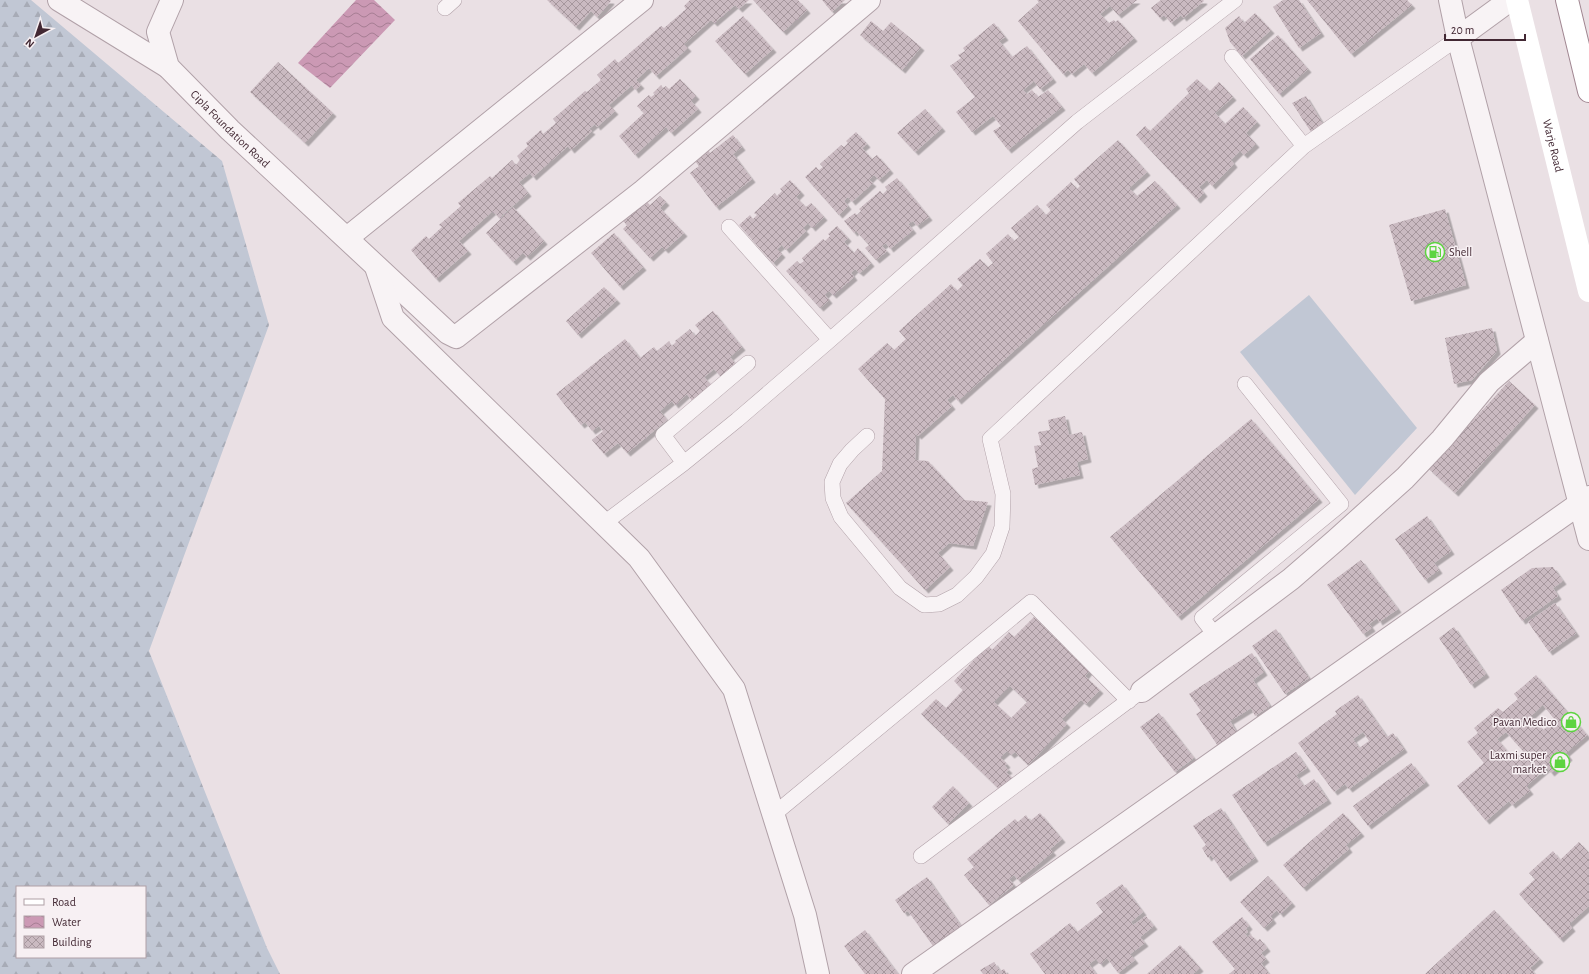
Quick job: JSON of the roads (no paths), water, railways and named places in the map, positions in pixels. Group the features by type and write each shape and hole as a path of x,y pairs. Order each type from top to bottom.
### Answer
{"main road":[{"name":"Warje Road","path":"1517,0 1589,290"},
{"path":"1567,0 1589,91"}],"street":[{"path":"59,0 168,67"},
{"name":"Cipla Foundation Road","path":"172,0 158,32 168,67 230,130 448,333 456,337 643,191 869,0"},
{"path":"347,238 642,0"},
{"path":"1450,0 1458,38 1537,341 1584,500 1589,539"},
{"path":"1458,38 1510,0"},
{"path":"375,265 392,318 639,558 734,689 805,915 818,974"},
{"path":"1135,696 1291,579 1405,478 1442,440 1489,382 1537,341"},
{"path":"913,974 1584,500"}],"lane":[{"path":"603,524 684,463 737,420 1077,122 1235,0"},
{"path":"867,436 840,464 832,482 832,498 841,517 900,588 924,605 939,604 956,595 976,577 993,554 1002,527 1003,494 990,439 1304,146 1458,38"},
{"path":"1232,57 1304,146"},
{"path":"729,227 830,340"},
{"path":"684,463 663,435 748,363"},
{"path":"1216,636 1202,618 1341,504 1245,384"},
{"path":"774,815 1031,602 1135,696 921,856"}],"water":[{"path":"356,0 374,0 395,20 330,88 298,63"}],"place":[{"name":"Shell","path":"1435,252"},
{"name":"Pavan Medico","path":"1571,722"},
{"name":"Laxmi super market","path":"1560,762"}]}
